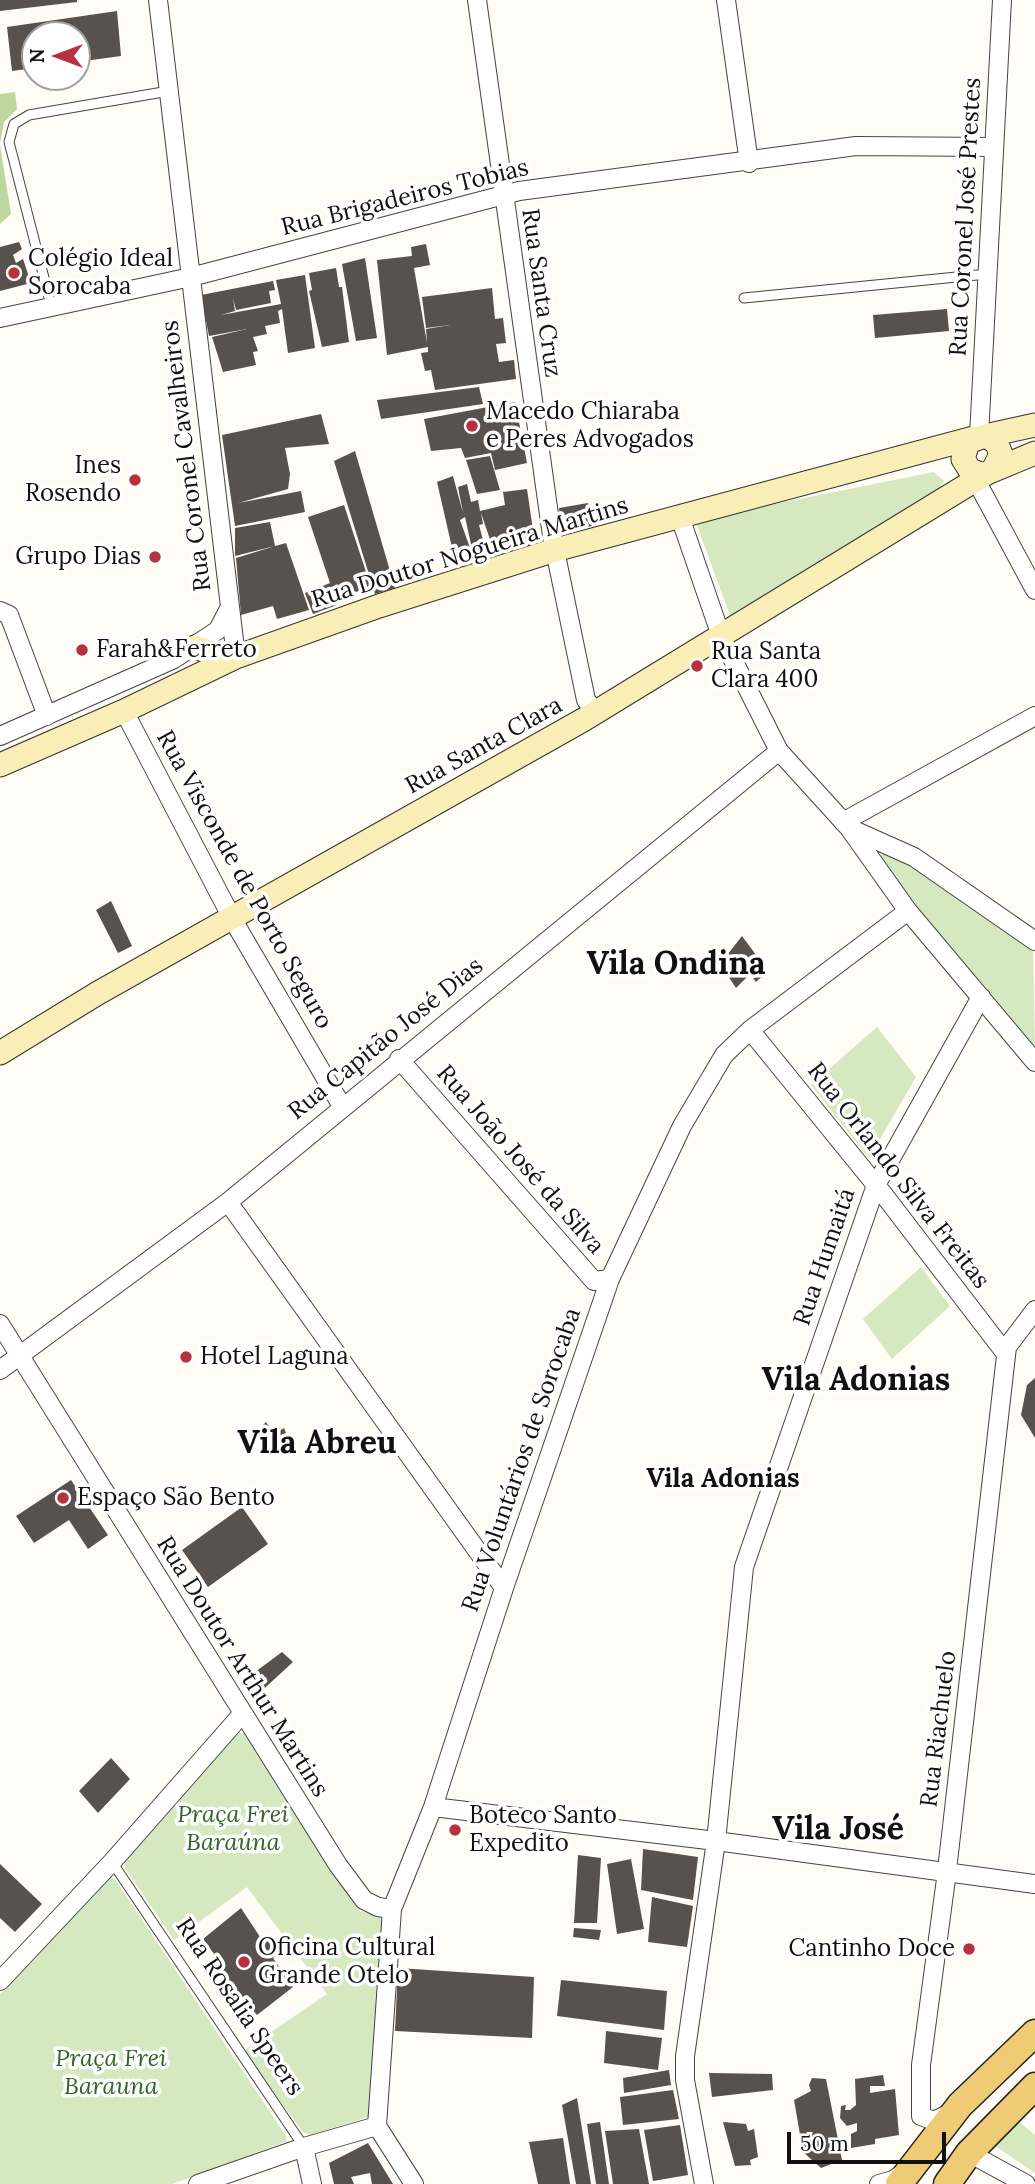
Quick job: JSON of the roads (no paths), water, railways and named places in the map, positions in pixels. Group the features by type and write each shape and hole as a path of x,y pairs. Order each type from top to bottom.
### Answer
{"main road":[{"name":"Rua Doutor Nogueira Martins","path":"0,765 124,711 236,657 379,606 555,550 979,437 1035,425"},
{"path":"979,437 996,442 1001,454 981,473 963,453 979,437"},
{"name":"Rua Santa Clara","path":"0,1053 98,993 233,920 596,712 726,634 981,473 1035,453"},
{"path":"195,647 210,652 214,667"},
{"path":"906,2174 960,2105 1035,2033"},
{"path":"947,2184 969,2152 1035,2086"}],"street":[{"name":"Rua Coronel Cavalheiros","path":"158,0 236,657"},
{"name":"Rua Santa Cruz","path":"477,0 502,196 555,550 586,699 591,710 596,712"},
{"path":"726,0 749,163"},
{"name":"Rua Coronel José Prestes","path":"979,437 1002,0"},
{"name":"Rua Brigadeiros Tobias","path":"0,318 191,277 502,196 856,146 994,147"},
{"path":"981,473 1035,590"},
{"path":"684,516 726,634 779,751 846,825 908,911 1035,1062"},
{"path":"0,736 174,659 218,630 230,607"},
{"path":"0,611 9,615 47,716"},
{"name":"Rua Visconde de Porto Seguro","path":"124,711 233,920 343,1108"},
{"path":"846,825 1035,716"},
{"name":"Rua Capitão José Dias","path":"0,1370 228,1202 399,1059 779,751"},
{"path":"846,825 914,857 1035,941"},
{"path":"868,857 885,844"},
{"name":"Rua Voluntários de Sorocaba","path":"377,2126 392,1909 433,1807 504,1588 610,1279 682,1126 724,1055 750,1030 908,911"},
{"name":"Rua Humaitá","path":"705,2184 685,2080 685,2056 716,1840 744,1567 876,1185 981,997"},
{"name":"Rua Orlando Silva Freitas","path":"750,1030 876,1185 1006,1354"},
{"name":"Rua João José da Silva","path":"399,1059 594,1281 610,1279"},
{"path":"228,1202 504,1588"},
{"name":"Rua Riachuelo","path":"960,2105 946,2116 934,2121 926,2120 919,2112 921,2065 947,1873 1006,1354 1009,1343 1035,1310"},
{"name":"Rua Doutor Arthur Martins","path":"0,1324 18,1357 338,1865 364,1900 378,1907 392,1909"},
{"path":"0,1981 112,1862 243,1713"},
{"path":"433,1807 716,1840 1035,1884"},
{"path":"198,2184 304,2147 377,2126 414,2184"},
{"name":"Rua Rosalia Speers","path":"304,2147 312,2184"},
{"path":"969,2152 1026,2184"},
{"path":"879,2184 906,2174"}],"lane":[{"path":"51,305 9,142 14,124 29,115 169,91"},
{"path":"744,298 987,274"},
{"name":"Rua Rosalia Speers","path":"112,1862 304,2147"}],"place":[{"name":"Colégio Ideal Sorocaba","path":"14,273"},
{"name":"Macedo Chiaraba e Peres Advogados","path":"472,426"},
{"name":"Ines Rosendo","path":"135,480"},
{"name":"Grupo Dias","path":"155,557"},
{"name":"Farah&Ferreto","path":"82,650"},
{"name":"Rua Santa Clara 400","path":"697,666"},
{"name":"Hotel Laguna","path":"186,1357"},
{"name":"Espaço São Bento","path":"63,1498"},
{"name":"Boteco Santo Expedito","path":"455,1830"},
{"name":"Cantinho Doce","path":"969,1949"},
{"name":"Oficina Cultural Grande Otelo","path":"244,1962"}],"district":[{"name":"Vila Ondina","path":"676,965"},
{"name":"Vila Adonias","path":"856,1381"},
{"name":"Vila Abreu","path":"317,1444"},
{"name":"Vila Adonias","path":"723,1480"},
{"name":"Vila José","path":"838,1830"}],"park label":[{"name":"Praça Frei Baraúna","path":"233,1829"},
{"name":"Praça Frei Barauna","path":"111,2073"}]}
